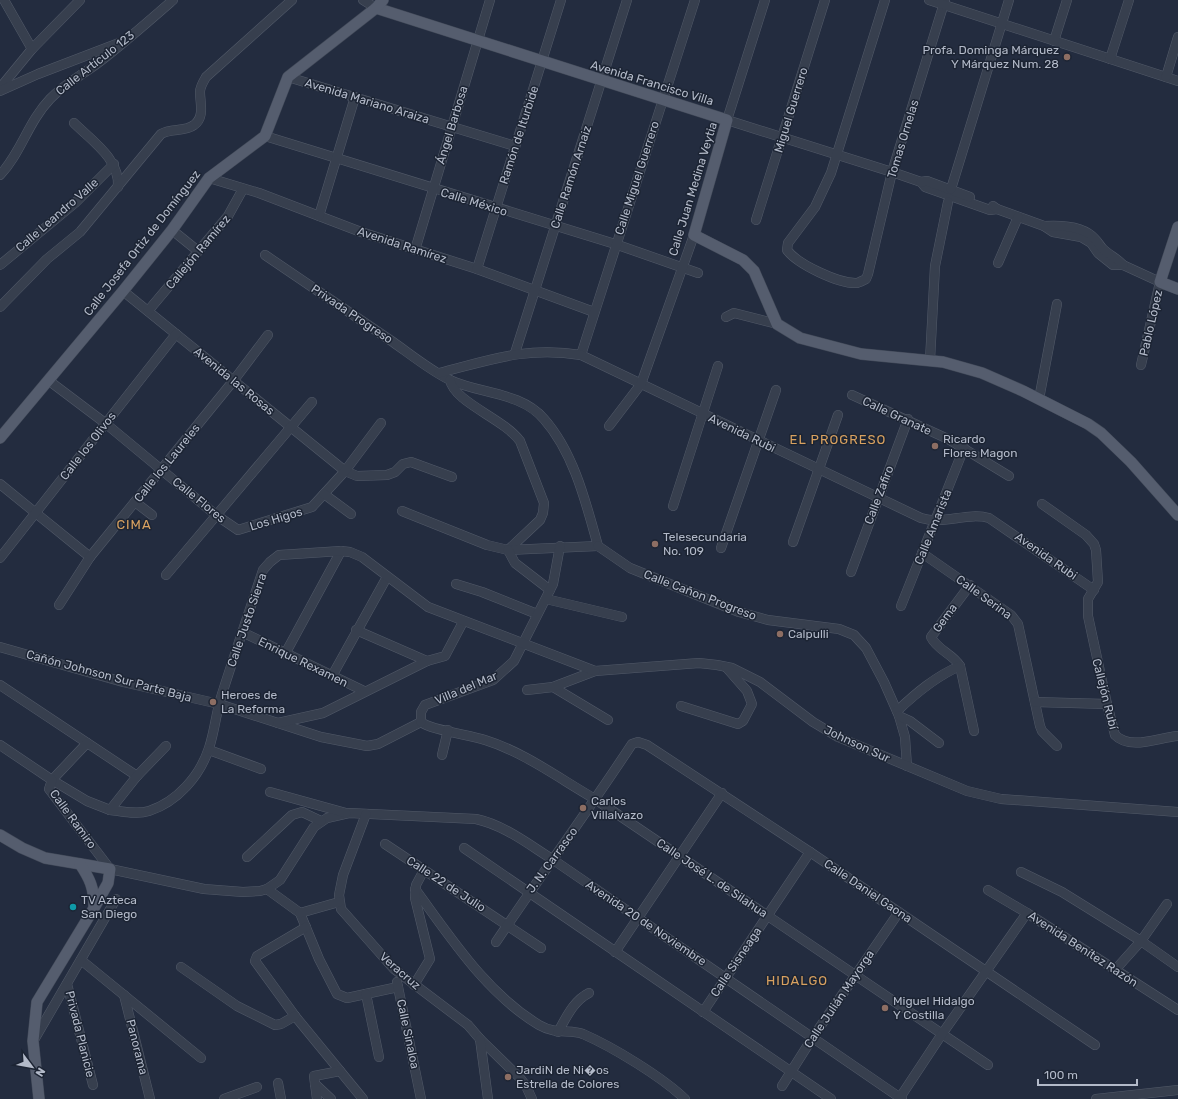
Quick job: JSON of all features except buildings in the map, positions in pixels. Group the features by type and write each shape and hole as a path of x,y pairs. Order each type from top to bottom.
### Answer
{"main road":[{"name":"Avenida Francisco Villa","path":"380,4 477,40 601,81 728,120"},
{"path":"265,136 288,77 380,4"},
{"name":"Calle Juan Medina Veytia","path":"694,235 728,120"},
{"name":"Calle Josefa Ortiz de Domínguez","path":"0,438 123,291 172,230 209,178 265,136"},
{"path":"1160,282 1178,227"},
{"path":"694,235 742,260 754,271 777,324 800,338 861,354 930,360 982,373 1039,399 1076,417 1101,433 1131,462 1178,515"},
{"name":"Avenida Francisco Villa","path":"1160,282 1178,289"},
{"path":"0,834 22,848 45,858 110,869 108,883 37,1002 33,1041 39,1099"},
{"path":"80,864 91,881 94,894 94,908"}],"street":[{"path":"4,0 31,46"},
{"path":"0,88 31,46 80,0"},
{"name":"Calle Artículo 123","path":"0,175 15,154 35,116 49,100 60,89 100,61 173,0"},
{"path":"0,307 47,259 80,232 161,134 166,131 186,129 194,125 199,120 201,113 200,90 206,77 292,0"},
{"path":"363,0 380,4"},
{"name":"Ángel Barbosa","path":"415,250 490,0"},
{"name":"Ramón de Iturbide","path":"477,269 561,0"},
{"name":"Calle Ramón Arnaiz","path":"516,353 627,0"},
{"name":"Calle Miguel Guerrero","path":"581,355 615,244 695,0"},
{"name":"Calle Juan Medina Veytia","path":"728,120 765,0"},
{"name":"Miguel Guerrero","path":"756,220 825,0"},
{"path":"836,154 885,0"},
{"path":"929,0 944,2 1002,24 1178,81"},
{"path":"951,189 1009,0"},
{"path":"1054,41 1067,0"},
{"path":"1110,59 1129,0"},
{"name":"Tomas Ornelas","path":"836,154 831,173 815,207 788,244 786,250 790,255 823,275 858,283 866,279 892,172 944,2"},
{"path":"1166,77 1178,37"},
{"path":"0,91 38,74 122,42"},
{"name":"Avenida Mariano Araiza","path":"288,77 515,146"},
{"path":"319,216 355,97"},
{"name":"Avenida Francisco Villa","path":"728,120 921,182 927,181 951,189 992,205 997,209 1044,226 1056,225 1088,233 1095,238 1102,248 1117,259 1122,265 1160,282"},
{"path":"74,123 114,164 118,176 118,187"},
{"name":"Calle México","path":"265,136 555,227 615,244 698,273"},
{"name":"Calle Leandro Valle","path":"0,265 75,203 114,164"},
{"name":"Avenida Ramírez","path":"209,178 415,250 477,269 594,312"},
{"name":"Avenida Francisco Villa","path":"921,182 925,187 990,210 997,209"},
{"name":"Callejón Ramírez","path":"148,311 228,216 243,189"},
{"path":"930,360 935,266 948,202"},
{"path":"998,263 1018,217"},
{"path":"172,230 198,251"},
{"name":"Calle Juan Medina Veytia","path":"609,426 641,384 684,267 694,235"},
{"name":"Privada Progreso","path":"265,255 450,380"},
{"name":"Pablo López","path":"1141,365 1160,282"},
{"name":"Avenida las Rosas","path":"123,291 345,471"},
{"path":"1039,399 1057,304"},
{"path":"726,317 734,313 777,324"},
{"name":"Calle los Olivos","path":"0,558 176,334"},
{"name":"Calle los Laureles","path":"58,605 90,557 162,470 268,335"},
{"name":"Avenida Rubi","path":"439,373 516,353 546,351 581,355 921,518 936,521 974,517 989,518 1094,590"},
{"path":"673,506 718,366"},
{"name":"Calle Flores","path":"48,380 105,424 216,515 238,530"},
{"path":"402,511 487,545 508,550 560,546 598,546 585,501 571,465 559,438 544,418 532,408 521,402 450,380"},
{"path":"450,380 452,388 460,397 503,424 516,435 520,441 544,503 543,514 540,520 508,550"},
{"path":"720,548 776,390"},
{"name":"Calle Granate","path":"852,395 908,419 964,448 1009,476"},
{"path":"166,575 312,402"},
{"path":"793,542 838,415"},
{"name":"Calle Zafiro","path":"851,572 877,498 908,419"},
{"name":"Los Higos","path":"238,530 312,507 345,471 381,424"},
{"name":"Calle Amarista","path":"901,606 964,448"},
{"path":"345,471 357,476 387,475 395,472 406,463 411,462 452,477"},
{"path":"0,484 90,557"},
{"path":"324,494 351,514"},
{"path":"135,502 152,515"},
{"name":"Callejón Rubí","path":"1042,504 1086,535 1094,544 1098,580 1088,599 1088,616 1107,704 1116,735 1120,740 1126,742 1148,742 1178,736"},
{"name":"Villa del Mar","path":"421,722 421,712 425,705 493,680 514,662 554,580 560,546"},
{"name":"Calle Cañon Progreso","path":"598,546 630,568 739,612 768,620 839,629 854,635 866,648 898,713 905,737 907,766"},
{"path":"508,550 515,563 550,590"},
{"path":"285,654 341,551"},
{"name":"Calle Justo Sierra","path":"52,780 87,801 110,810 127,813 148,811 169,802 196,775 205,761 219,704 263,570 279,555 341,551 350,552 362,557 420,602 463,622 594,671"},
{"name":"Calle Serina","path":"922,553 1011,615 1018,624 1042,731 1057,746"},
{"path":"332,676 356,630 387,577"},
{"path":"456,584 482,592 537,614"},
{"name":"Gema","path":"960,666 956,659 934,644 931,638 970,585"},
{"path":"546,599 622,617"},
{"path":"275,723 323,713 364,691 428,661 446,656 463,622"},
{"path":"356,630 428,661"},
{"name":"Enrique Rexamen","path":"242,632 364,691"},
{"name":"Cañón Johnson Sur Parte Baja","path":"0,647 123,682 219,704"},
{"name":"Johnson Sur","path":"527,690 553,687 594,671 699,663 726,667 760,682 813,722 838,737 967,791 1001,799 1178,812"},
{"path":"939,743 898,713 920,689 948,671 960,666 974,731"},
{"path":"681,706 738,724 743,721 752,704 747,691 726,667"},
{"path":"0,685 137,776"},
{"path":"553,687 608,720"},
{"path":"1035,702 1107,704"},
{"path":"219,704 321,737 373,746 421,722"},
{"name":"Calle José L. de Silahua","path":"421,722 432,728 472,736 499,745 532,762 595,799 680,858 767,915 988,1065"},
{"path":"442,755 448,730"},
{"name":"J. N. Carrasco","path":"496,942 528,893 632,744 638,742"},
{"name":"Calle Daniel Gaona","path":"638,742 647,745 722,793 1095,1045"},
{"path":"52,780 87,744"},
{"name":"Calle Ramiro","path":"0,745 52,780 50,789 110,869"},
{"path":"110,810 137,776 166,746"},
{"path":"209,748 262,769"},
{"path":"270,792 349,814"},
{"path":"615,952 680,858 722,793"},
{"path":"247,857 292,815 302,812 321,821"},
{"path":"110,869 204,889 252,892 267,889 284,874 314,827 321,821 332,817 349,814"},
{"name":"Avenida 20 de Noviembre","path":"349,814 476,819 507,830 813,1037 901,1099"},
{"path":"300,912 339,902 343,875 366,814"},
{"name":"Calle 22 de Julio","path":"385,844 541,948"},
{"path":"464,848 831,1099"},
{"name":"Calle Sisneaga","path":"703,1012 810,852"},
{"path":"414,985 428,964 430,955 417,912 415,890 424,870"},
{"path":"1021,872 1062,892 1141,941 1178,967"},
{"path":"267,889 300,912 319,959 337,994 347,998 398,987"},
{"path":"415,890 476,969 508,1003 540,1026 558,1032 581,1033 655,1075 685,1099"},
{"name":"Avenida Benítez Razón","path":"988,890 1027,913 1178,1010"},
{"path":"33,1041 116,899"},
{"name":"Veracruz","path":"339,902 345,916 394,969 468,1025 480,1039 520,1078 526,1086 530,1099"},
{"path":"1115,970 1141,941 1167,904"},
{"name":"Calle Julián Mayorga","path":"782,1086 790,1071 899,912"},
{"path":"901,1099 942,1034 1027,913"},
{"path":"306,927 256,958 256,961 295,1016 363,1099"},
{"path":"81,960 201,1058"},
{"path":"181,967 237,1006 275,1024 281,1024 295,1016"},
{"name":"Calle Sinaloa","path":"394,969 421,1099"},
{"name":"Privada Planicie","path":"67,984 93,1085"},
{"path":"558,1032 572,1008 583,996 589,993"},
{"path":"366,994 379,1057"},
{"name":"Panorama","path":"124,995 150,1099"},
{"path":"480,1039 488,1099"},
{"path":"315,1080 340,1072"},
{"path":"315,1080 317,1099"},
{"path":"315,1080 331,1099"},
{"path":"278,1083 281,1099"},
{"path":"224,1099 258,1086"},
{"path":"1096,1099 1178,1090"}],"place":[{"name":"Profa. Dominga Márquez Y Márquez Num. 28","path":"1067,57"},
{"name":"Ricardo Flores Magon","path":"935,446"},
{"name":"Telesecundaria No. 109","path":"655,544"},
{"name":"Calpulli","path":"780,634"},
{"name":"Heroes de La Reforma","path":"213,702"},
{"name":"Carlos Villalvazo","path":"583,808"},
{"name":"TV Azteca San Diego","path":"73,907"},
{"name":"Miguel Hidalgo Y Costilla","path":"885,1008"},
{"name":"JardiN de Ni�os Estrella de Colores","path":"508,1077"}],"district":[{"name":"EL PROGRESO","path":"838,439"},
{"name":"CIMA","path":"134,524"},
{"name":"HIDALGO","path":"797,980"}]}
